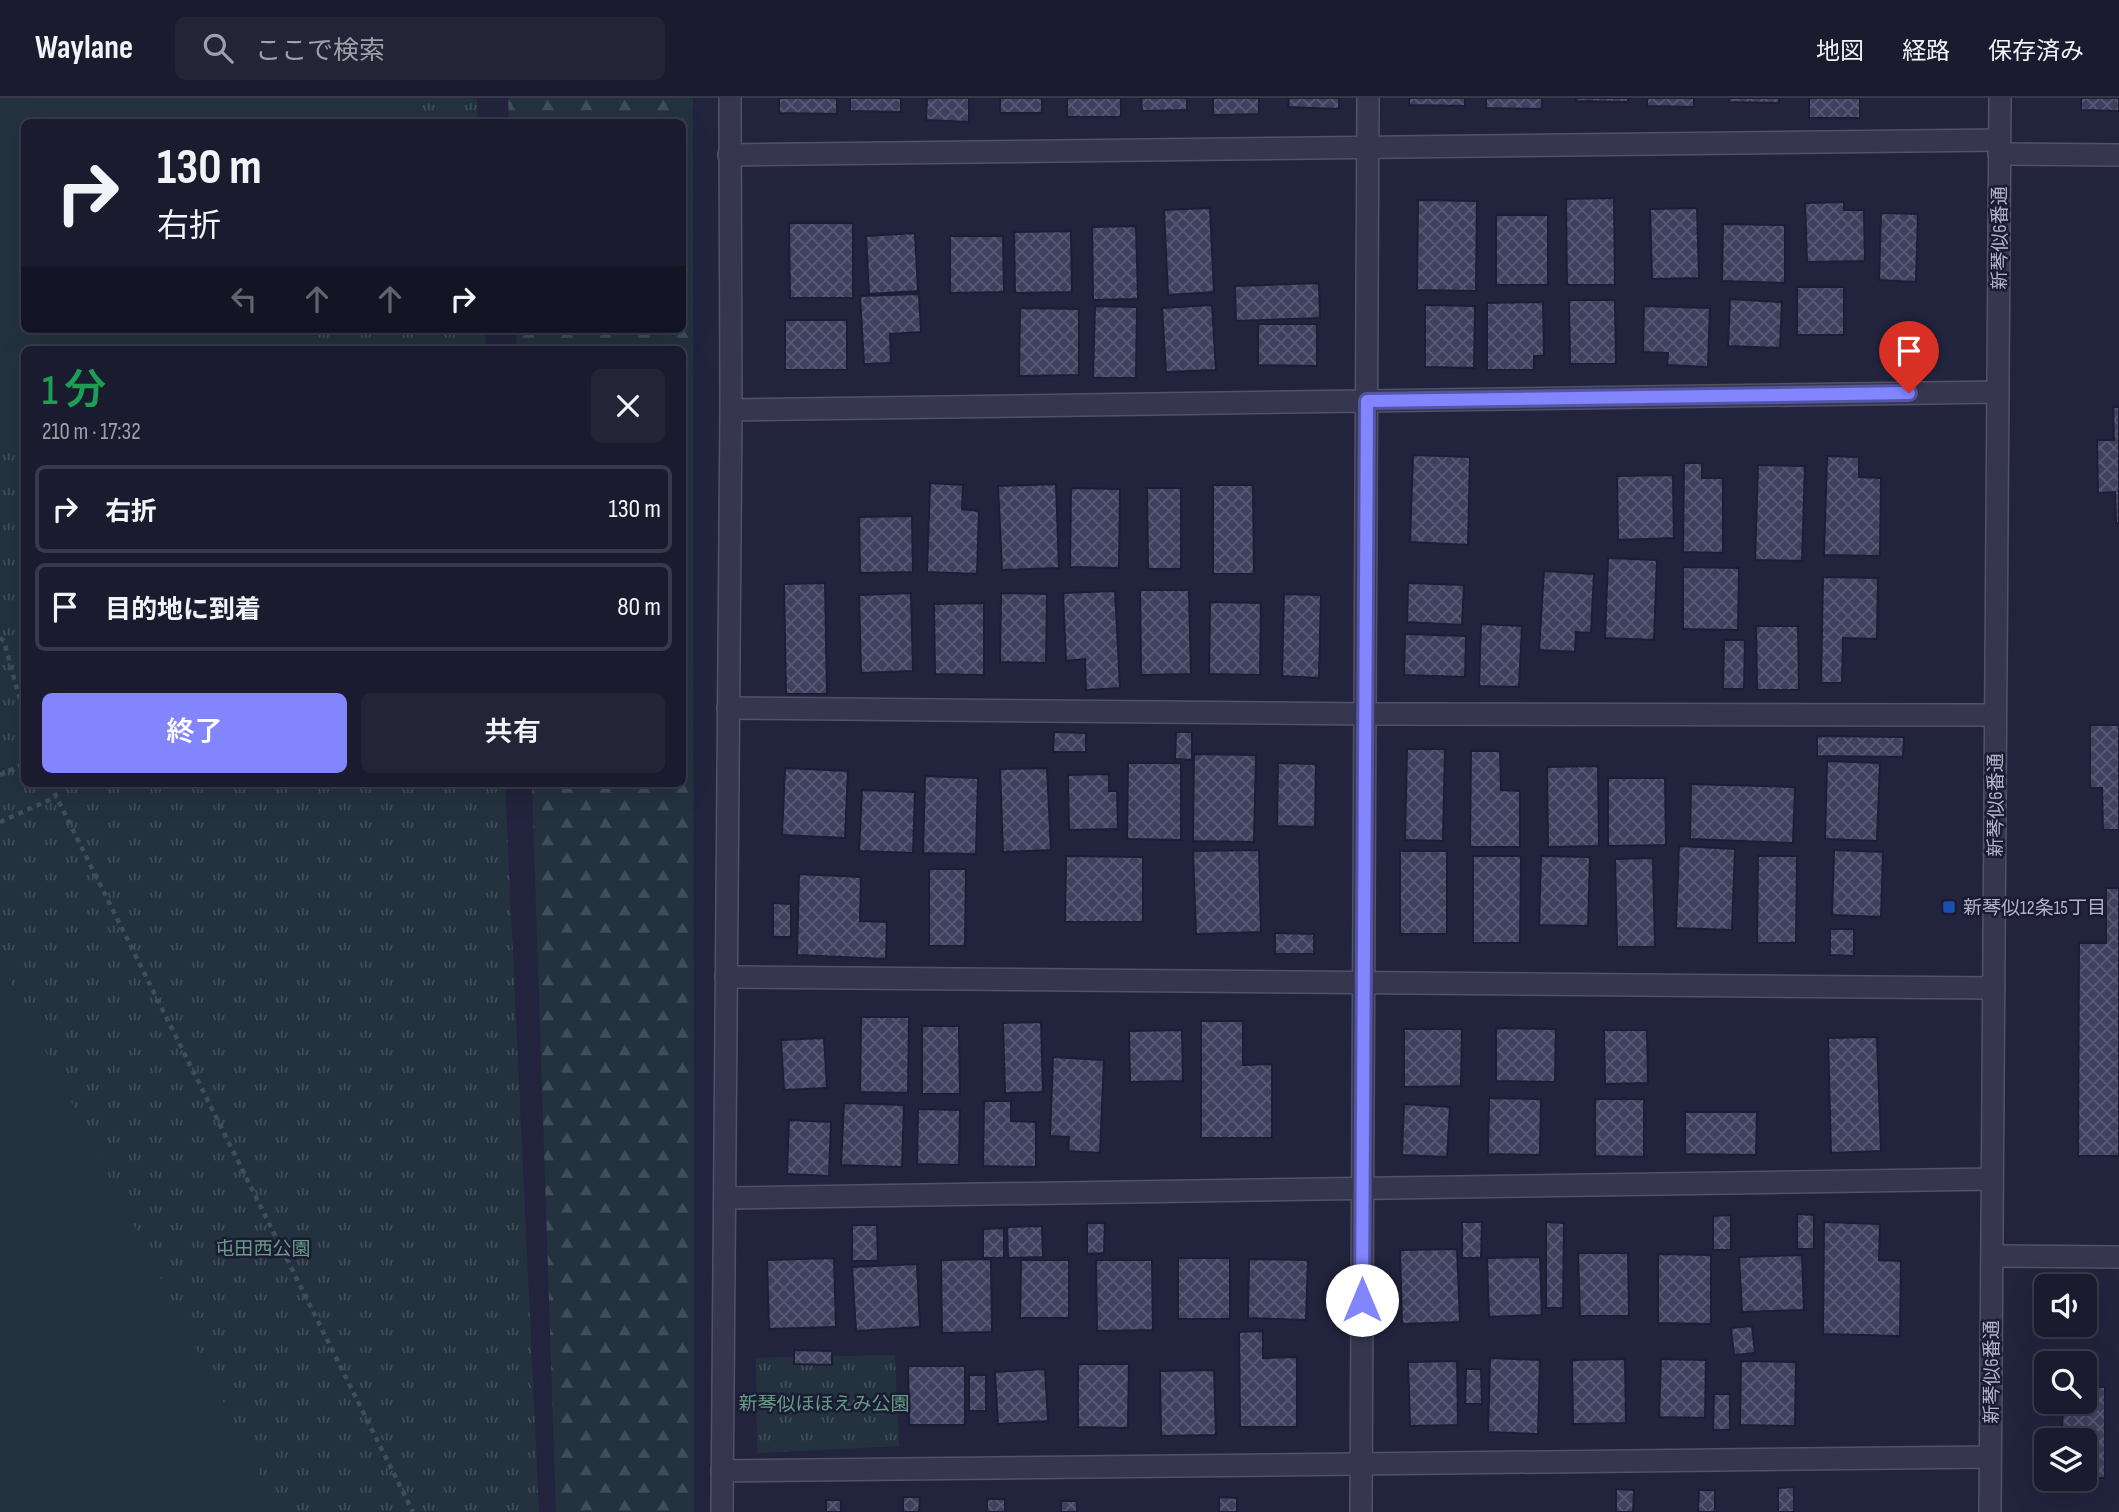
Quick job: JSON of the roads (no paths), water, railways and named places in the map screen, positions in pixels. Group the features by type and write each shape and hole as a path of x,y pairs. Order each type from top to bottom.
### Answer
{"street":[{"path":"722,1512 731,411 730,98"},
{"path":"1361,1512 1368,98"},
{"name":"新琴似6番通","path":"1990,1512 2000,98"},
{"path":"729,155 1368,148 2000,147 2119,155"},
{"path":"731,411 1998,392"},
{"path":"728,708 1366,714 1996,715"},
{"path":"726,977 1994,988"},
{"path":"725,1198 1361,1191 1992,1179"},
{"path":"1992,1256 2119,1257"},
{"path":"722,1471 1990,1457"}],"place":[{"name":"新琴似12条15丁目","path":"1949,907"}],"park label":[{"name":"屯田西公園","path":"263,1248"},
{"name":"新琴似ほほえみ公園","path":"824,1403"}]}
